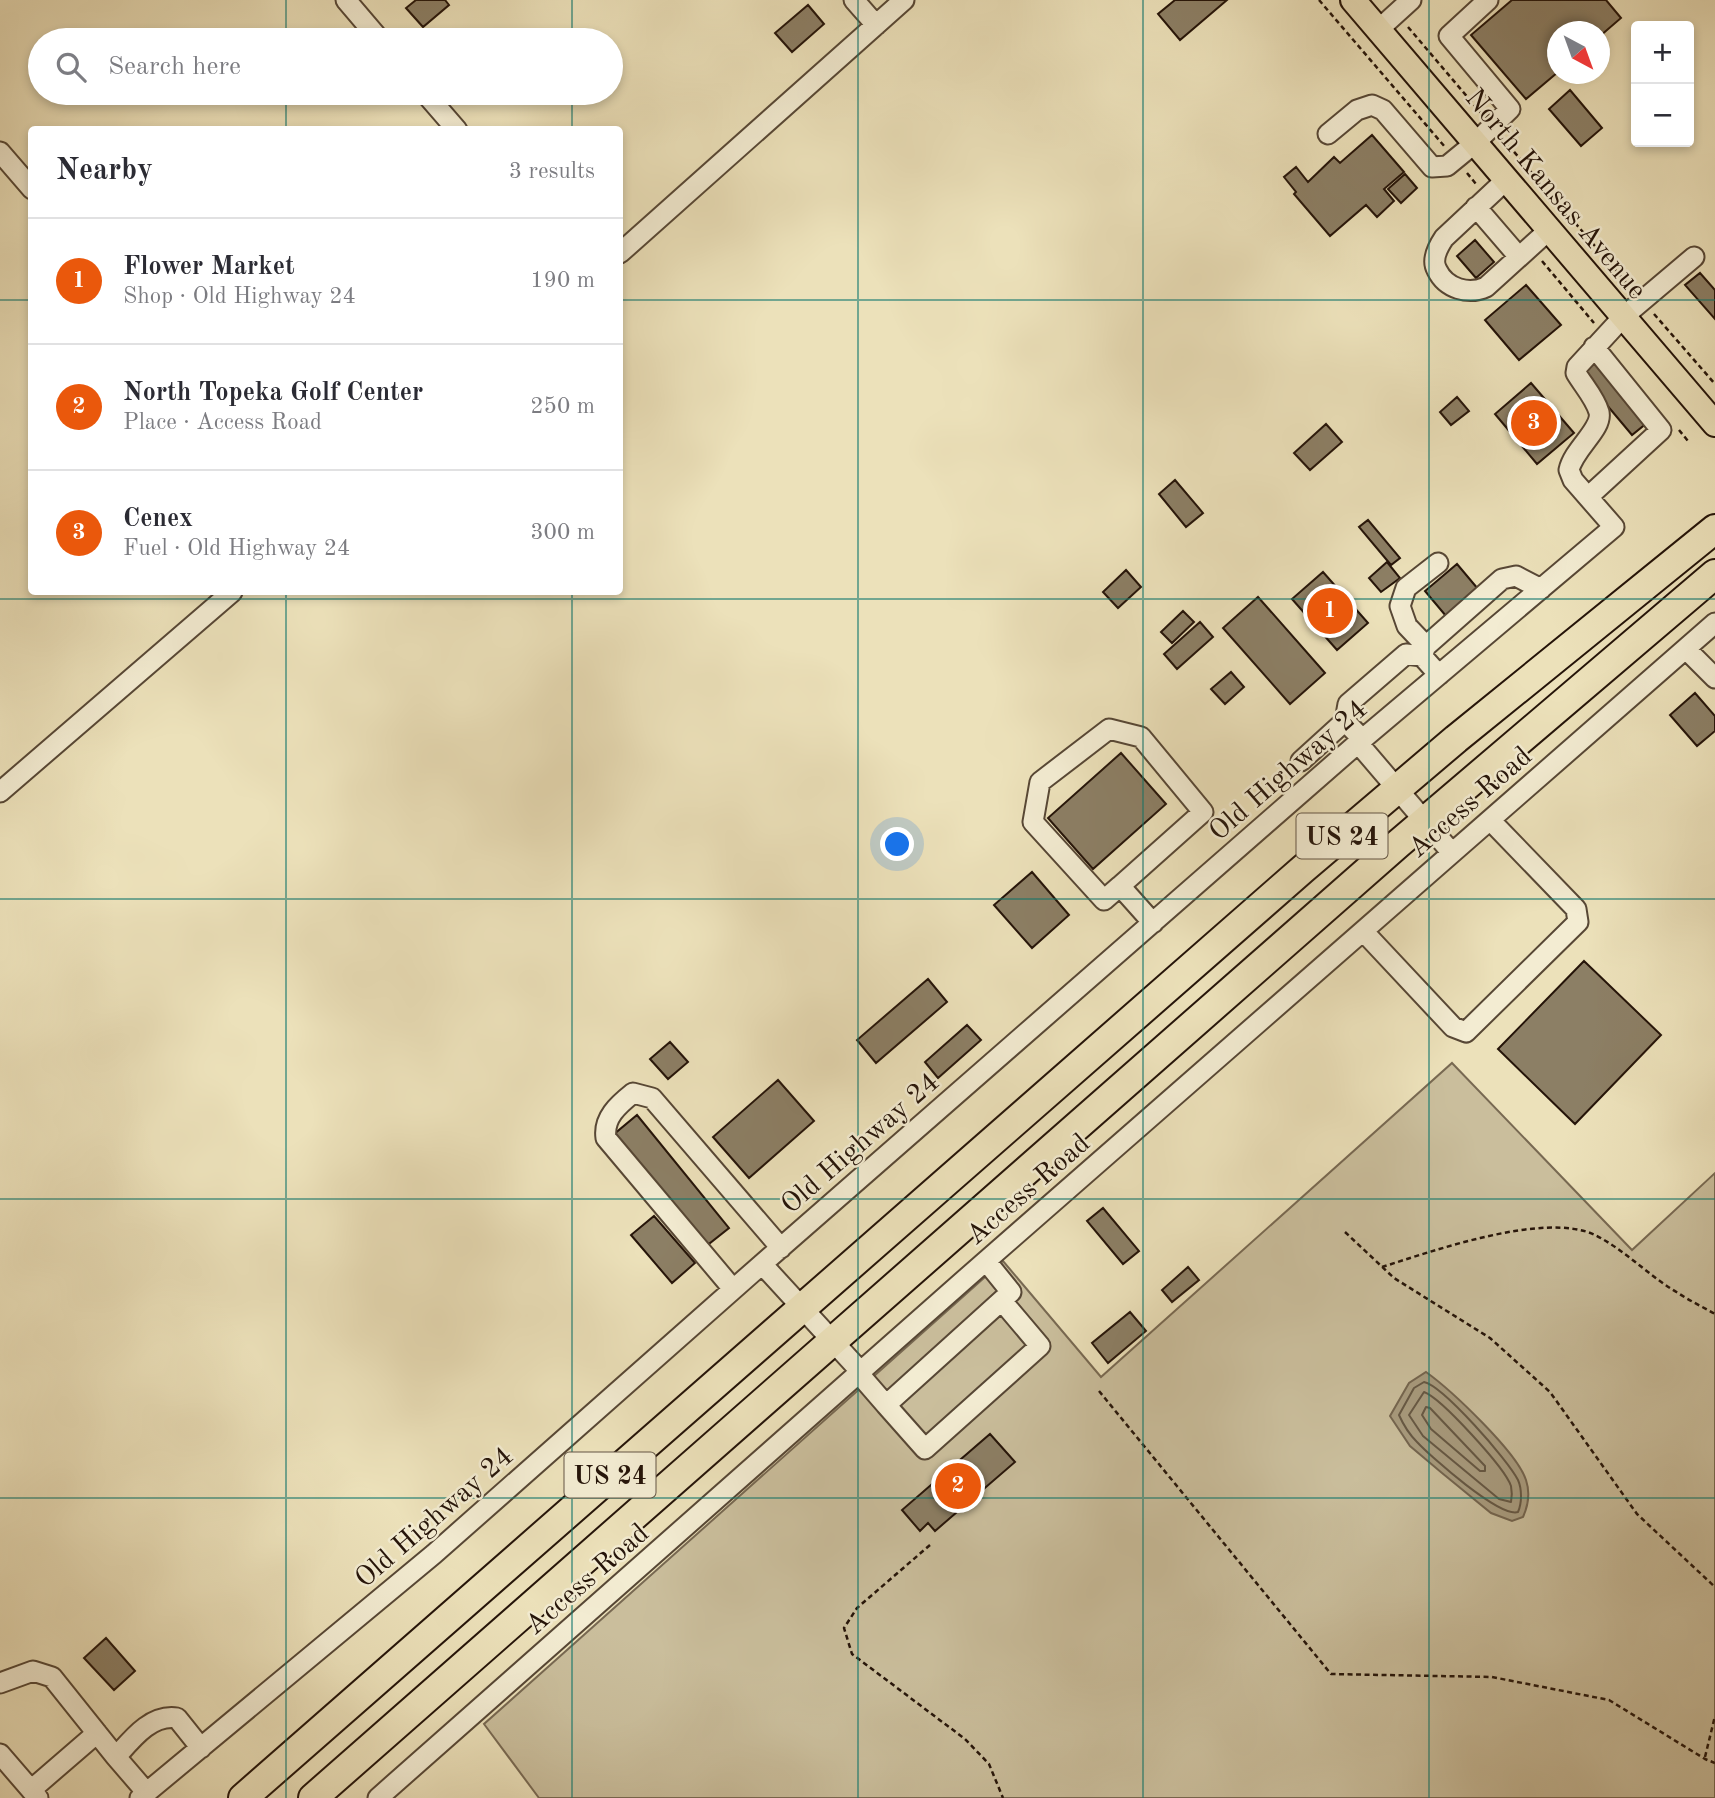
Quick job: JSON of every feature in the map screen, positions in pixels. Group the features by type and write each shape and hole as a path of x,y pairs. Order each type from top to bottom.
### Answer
{"highway":[{"name":"US 24","path":"243,1798 1396,789 1715,529"},
{"name":"US 24","path":"313,1798 1424,821 1715,574"}],"main road":[{"name":"North Kansas Avenue","path":"1353,0 1378,30 1483,135 1506,180 1549,230 1633,309 1715,424"}],"street":[{"path":"346,0 370,28"},
{"path":"854,0 876,25"},
{"path":"623,250 904,0"},
{"path":"1378,30 1411,0"},
{"path":"1328,134 1357,110 1372,105 1383,110 1432,167 1447,166 1510,108 1449,36 1488,0"},
{"path":"435,105 454,126"},
{"path":"0,152 28,184"},
{"path":"1506,180 1444,238 1435,260 1437,271 1454,287 1477,291 1486,287 1549,230"},
{"path":"1476,207 1519,257"},
{"path":"1594,347 1661,429 1588,497 1573,480 1569,470 1576,451 1596,429 1599,413 1576,373 1583,359 1594,347 1633,309 1694,257"},
{"name":"Old Highway 24","path":"143,1795 434,1554 733,1289 1360,742 1614,527 1588,497"},
{"path":"1438,563 1406,588 1399,606 1407,626 1439,675"},
{"path":"1301,761 1345,721 1349,704 1406,654 1424,651 1502,579 1516,576 1541,589"},
{"path":"0,792 229,595"},
{"name":"Access Road","path":"388,1795 986,1261 1715,623"},
{"path":"1686,649 1715,678"},
{"path":"1345,721 1396,789 1452,853"},
{"path":"1109,729 1141,737 1203,812 1120,886 1104,900 1033,822 1040,782 1109,729"},
{"path":"1322,743 1339,761"},
{"path":"1363,930 1453,1027 1466,1032 1578,922 1576,909 1489,820"},
{"path":"1120,886 1153,923"},
{"path":"733,1289 606,1138 604,1127 616,1107 633,1093 652,1098 781,1248"},
{"path":"886,1405 1011,1292 986,1261"},
{"path":"762,1264 832,1340 925,1449 1040,1346 1002,1301"},
{"path":"0,1683 33,1671 52,1677 143,1795"},
{"path":"116,1757 140,1731 167,1717 177,1718 201,1748"},
{"path":"0,1754 34,1794 97,1733"}],"path":[{"path":"1406,25 1483,135 1633,309 1715,384"},
{"path":"1382,1268 1468,1240 1523,1230 1576,1228 1596,1236 1677,1293 1715,1314"},
{"path":"1345,1232 1394,1278 1490,1338 1550,1392 1637,1514 1715,1587"},
{"path":"1099,1391 1331,1674 1492,1677 1609,1700 1715,1763"},
{"path":"930,1545 857,1608 844,1628 852,1654 965,1739 989,1764 1003,1798"},
{"path":"1705,1759 1715,1717"}],"shaded area":[{"path":"1452,1063 1632,1250 1715,1173 1715,1798 539,1798 484,1724 1003,1261 1101,1377"}],"water":[{"path":"1426,1372 1482,1422 1520,1468 1528,1489 1523,1517 1512,1521 1491,1513 1410,1446 1390,1416 1409,1383"}],"building":[{"path":"416,0 445,0 449,5 423,27 406,8"},
{"path":"1175,0 1227,0 1180,40 1158,14"},
{"path":"1512,0 1606,0 1621,18 1610,27 1610,21 1547,21 1547,81 1526,99 1471,35"},
{"path":"808,5 824,24 792,52 775,33"},
{"path":"1570,90 1602,128 1581,146 1549,109"},
{"path":"1372,135 1404,172 1384,189 1394,201 1377,217 1366,205 1330,236 1294,194 1296,192 1284,177 1296,167 1308,182 1334,157 1340,163"},
{"path":"1405,174 1417,188 1401,203 1388,189"},
{"path":"1475,240 1494,262 1476,278 1457,256"},
{"path":"1700,273 1715,290 1715,319 1685,285"},
{"path":"1526,285 1561,325 1519,360 1485,320"},
{"path":"1595,360 1648,422 1632,435 1580,373"},
{"path":"1531,383 1574,433 1537,464 1495,414"},
{"path":"1457,397 1469,411 1451,425 1440,412"},
{"path":"1326,424 1342,442 1310,470 1294,453"},
{"path":"1175,480 1203,513 1186,527 1159,494"},
{"path":"1368,520 1400,558 1391,565 1359,527"},
{"path":"1387,562 1400,578 1381,592 1369,578"},
{"path":"1457,564 1478,589 1446,616 1425,591"},
{"path":"1126,570 1141,587 1118,608 1103,592"},
{"path":"1323,572 1368,623 1337,650 1292,599"},
{"path":"1258,597 1325,673 1290,704 1223,628"},
{"path":"1183,611 1194,622 1172,643 1161,632"},
{"path":"1200,622 1213,637 1177,669 1164,654"},
{"path":"1231,672 1244,687 1225,704 1211,689"},
{"path":"1695,693 1715,716 1715,731 1697,746 1670,715"},
{"path":"1121,753 1166,804 1093,869 1048,818"},
{"path":"1032,872 1069,915 1032,948 994,905"},
{"path":"1584,961 1661,1035 1575,1124 1498,1049"},
{"path":"928,979 947,1002 876,1063 857,1040"},
{"path":"967,1025 981,1040 938,1078 925,1062"},
{"path":"670,1042 688,1062 668,1079 650,1059"},
{"path":"778,1080 814,1121 749,1178 713,1137"},
{"path":"637,1115 729,1228 705,1247 613,1135"},
{"path":"1103,1208 1139,1251 1123,1264 1087,1221"},
{"path":"654,1216 695,1263 672,1283 631,1235"},
{"path":"1188,1267 1199,1280 1172,1302 1162,1290"},
{"path":"1130,1312 1146,1331 1108,1363 1092,1343"},
{"path":"990,1434 1015,1462 935,1531 928,1523 920,1531 902,1510"},
{"path":"106,1638 135,1671 114,1690 84,1658"}],"place":[{"name":"Cenex","path":"1534,423"},
{"name":"Flower Market","path":"1330,611"},
{"name":"North Topeka Golf Center","path":"958,1486"}]}
